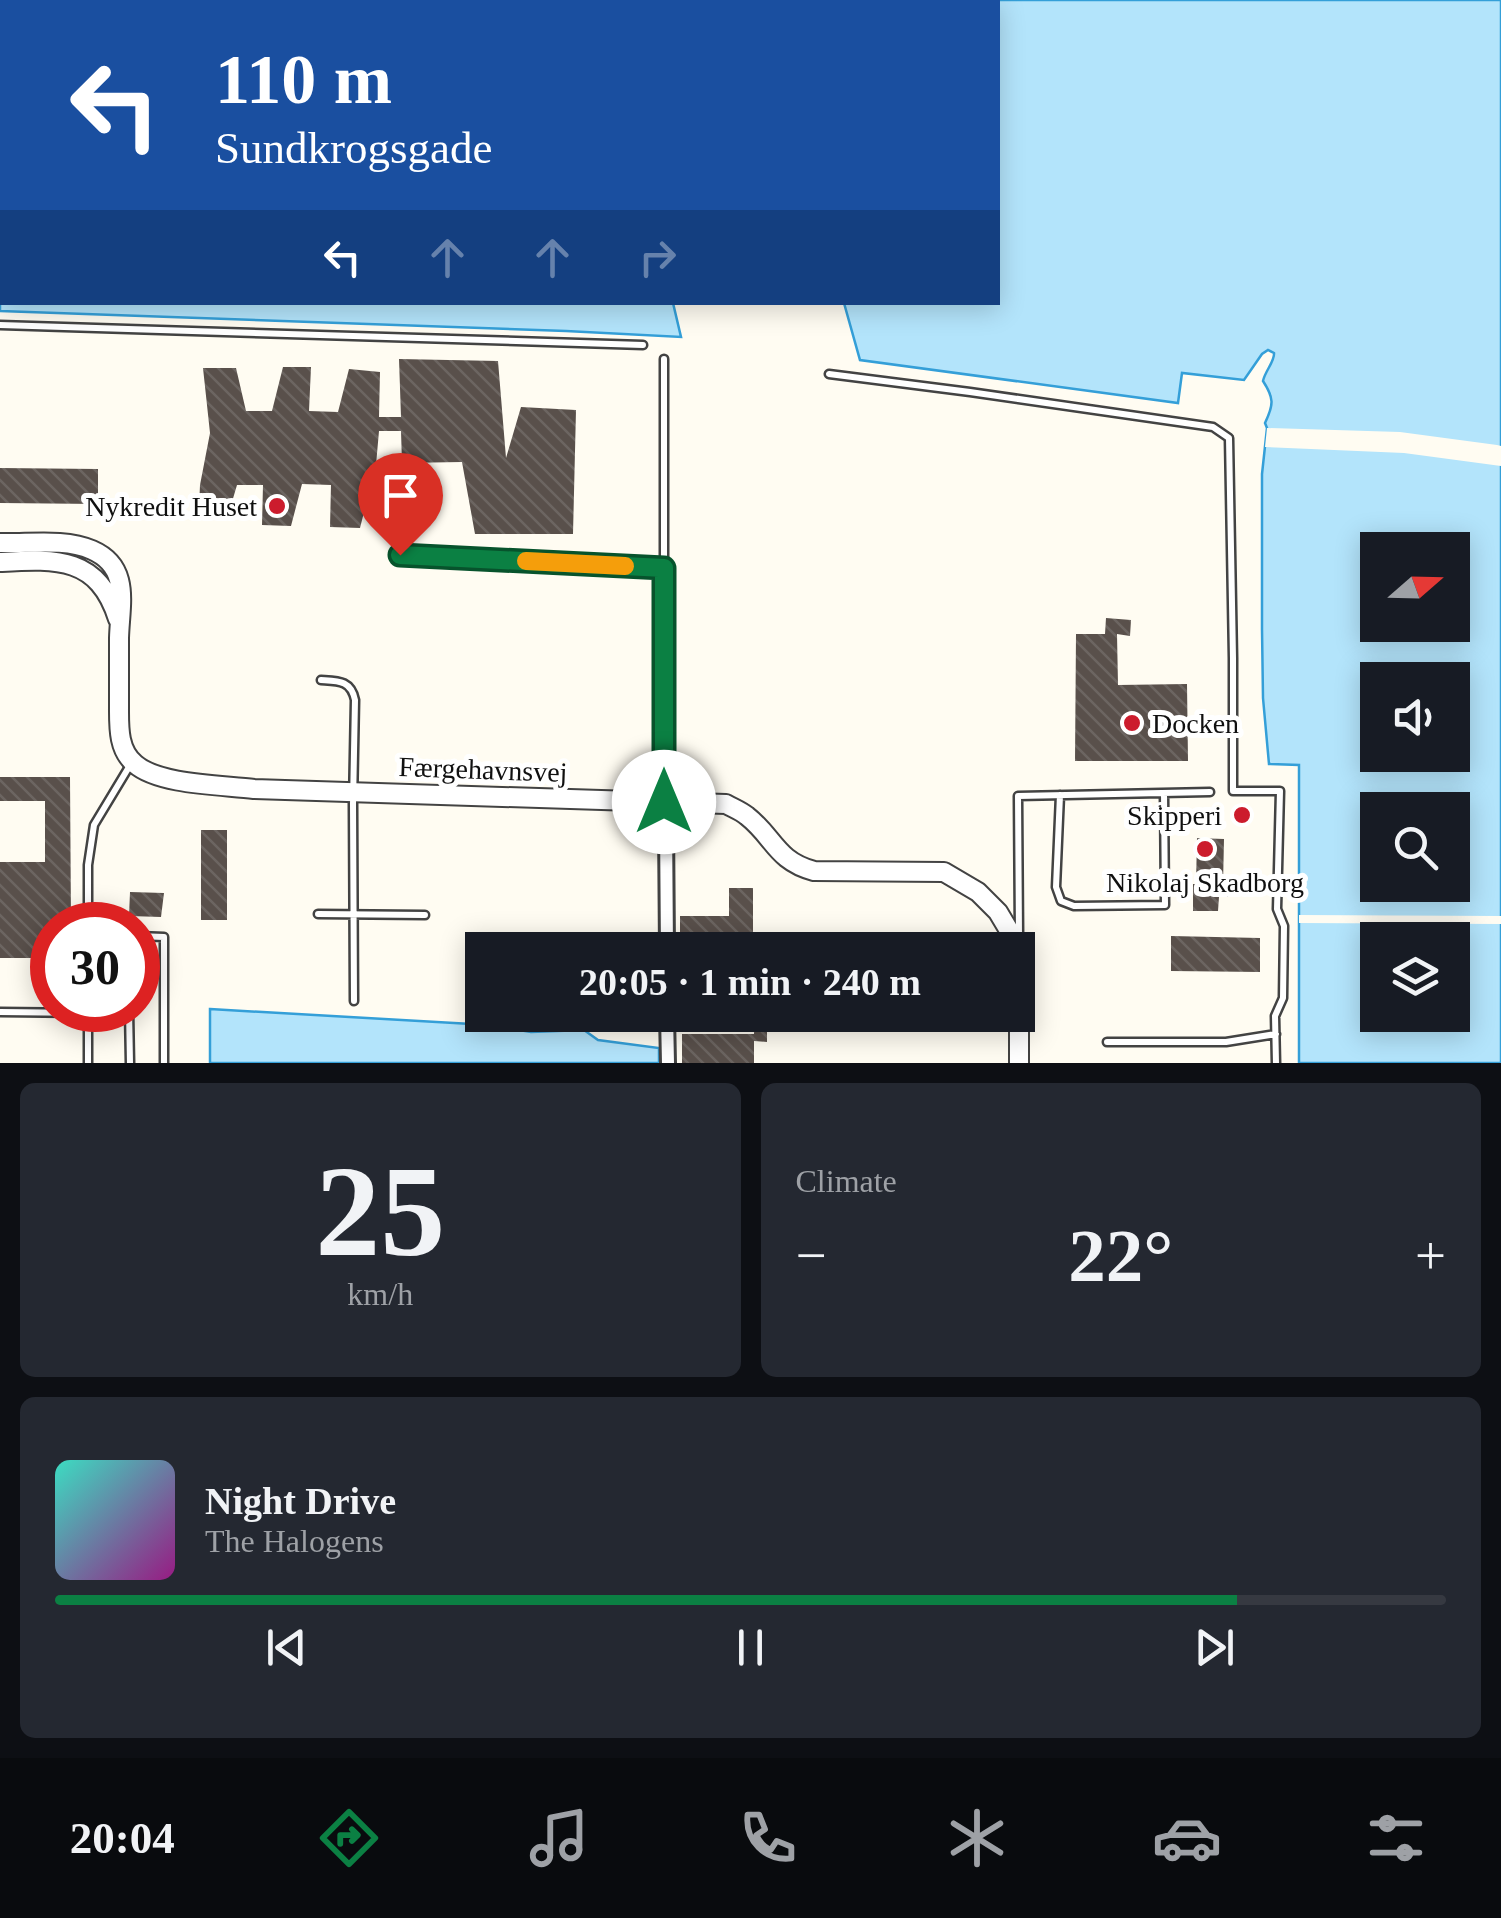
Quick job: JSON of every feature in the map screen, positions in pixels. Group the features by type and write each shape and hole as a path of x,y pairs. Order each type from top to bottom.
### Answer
{"street":[{"path":"0,543 65,544 92,550 114,568 123,595 119,728 123,748 132,762"},
{"path":"400,555 664,568 666,932"},
{"path":"0,562 73,564 100,584 120,624"},
{"name":"Færgehavnsvej","path":"132,762 157,776 254,789 726,804 749,818 782,856 814,871 944,872 978,892 998,912 1010,932"},
{"path":"668,1032 668,1063"},
{"path":"1020,1032 1020,1063"}],"lane":[{"path":"0,325 643,345"},
{"path":"664,359 664,568"},
{"path":"828,374 1213,426 1229,438 1233,791 1280,791 1276,909 1284,926 1284,998 1276,1016 1276,1063"},
{"path":"320,680 343,681 354,692 354,1000"},
{"path":"88,902 94,825 132,762"},
{"path":"1019,932 1018,796 1210,792"},
{"path":"1060,795 1056,887 1061,901 1074,906 1165,905 1164,793"},
{"path":"318,914 425,914"},
{"path":"160,937 164,937 164,1063"},
{"path":"0,1012 30,1012"},
{"path":"88,1032 88,1063"},
{"path":"129,1032 130,1063"},
{"path":"1106,1042 1226,1042 1276,1034"}],"water":[{"path":"1000,0 1501,0 1501,1063 1299,1063 1299,765 1269,764 1263,698 1262,474 1265,423 1272,401 1263,381 1274,353 1268,350 1262,354 1244,380 1182,373 1178,403 860,360 845,305 1000,305"},
{"path":"0,305 673,305 681,337 566,331 0,311"},
{"path":"210,1009 465,1024 465,1032 587,1032 598,1040 659,1048 659,1063 210,1063"}],"pier":[{"path":"1267,428 1400,432 1497,445 1501,446 1501,466 1404,453 1265,447"},
{"path":"1299,915 1501,916 1501,924 1299,923"}],"building":[{"path":"399,359 498,361 506,458 521,407 576,410 573,534 475,534 462,462 402,463 401,431 379,431 376,465 360,528 330,527 331,485 302,484 291,526 262,525 263,485 237,485 229,512 199,507 210,433 203,368 236,368 246,411 272,411 283,367 311,367 309,411 338,412 349,369 380,372 379,417 401,417"},
{"path":"0,468 98,469 98,504 0,503"},
{"name":"Docken","path":"1106,618 1131,620 1130,636 1117,634 1118,685 1187,684 1188,761 1075,761 1076,634 1105,634"},
{"path":"0,777 70,777 71,902 30,902 30,958 0,958 0,862 45,862 45,801 0,801"},
{"path":"201,830 227,830 227,920 201,920"},
{"path":"1197,838 1224,839 1223,885 1229,885 1228,897 1219,897 1218,911 1193,911"},
{"path":"729,888 753,888 753,932 680,932 680,916 729,916"},
{"path":"130,892 164,893 161,917 160,902 130,902"},
{"path":"1171,936 1260,938 1260,972 1171,971"},
{"path":"767,1032 767,1042 754,1041 754,1063 682,1063 682,1034"}],"slow traffic":[{"path":"526,561 625,566"}],"place":[{"name":"Nykredit Huset","path":"277,506"},
{"name":"Docken","path":"1132,723"},
{"name":"Skipperi","path":"1242,815"},
{"name":"Nikolaj Skadborg","path":"1205,849"}],"route":[{"path":"400,555 664,568 664,802"}]}
